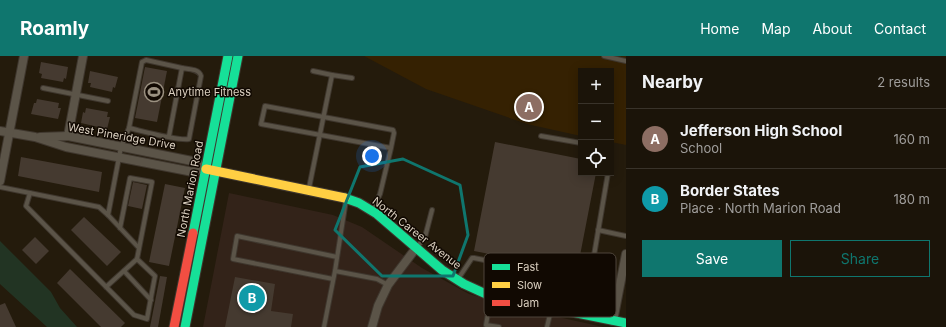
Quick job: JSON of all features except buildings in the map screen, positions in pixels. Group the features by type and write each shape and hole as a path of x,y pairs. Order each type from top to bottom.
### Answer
{"main road":[{"name":"North Marion Road","path":"185,327 208,169 228,56"},
{"name":"North Marion Road","path":"174,327 208,169 238,56"},
{"name":"North Career Avenue","path":"208,169 359,203 372,211 442,270 464,284 484,293"},
{"name":"North Career Avenue","path":"585,317 612,324 626,323"}],"street":[{"path":"0,181 24,56"},
{"path":"68,136 83,56"},
{"name":"West Pineridge Drive","path":"0,131 35,137 66,147 193,172 208,169"},
{"name":"West Pineridge Drive","path":"35,137 68,136 197,162 208,169"},
{"path":"372,327 378,306 388,285 416,248"},
{"path":"616,304 626,254"}],"lane":[{"path":"604,56 626,61"},
{"path":"108,215 118,158 129,128 142,62 146,60 197,71 200,74 201,76 189,138 182,139 129,128"},
{"path":"169,136 182,68"},
{"path":"312,71 352,78"},
{"path":"309,191 332,74"},
{"path":"42,88 108,101"},
{"path":"372,211 380,194 394,133 393,130 265,106 261,124 390,148"},
{"path":"541,136 578,142"},
{"path":"594,253 607,176"},
{"path":"106,287 137,259 152,182 130,178 120,228"},
{"path":"0,187 100,207 139,248"},
{"path":"30,192 26,206 134,315 147,320 155,276 137,259"},
{"path":"324,327 346,199"},
{"path":"416,248 425,237 432,210"},
{"path":"598,230 626,236"},
{"path":"333,279 233,259 237,236 337,257"},
{"path":"457,280 472,258 484,260"},
{"path":"335,270 377,278 388,285"},
{"path":"124,271 151,300"},
{"path":"547,327 549,317"},
{"path":"484,326 499,327"}],"highlighted area":[{"path":"403,159 460,185 468,235 453,276 382,276 335,230 360,167"}],"shaded area":[{"path":"364,56 626,56 626,145 614,143 614,68 578,68 578,135 527,124 426,89"},
{"path":"229,193 333,215 362,227 422,268 469,294 484,298 484,317 558,317 603,327 203,327"}],"green space":[{"path":"0,241 51,292 60,308 77,327 47,327 0,284"}],"traffic: fast":[{"path":"193,233 228,56"},
{"path":"185,327 238,56"},
{"path":"345,198 359,203 377,214 442,270 464,284 484,293"},
{"path":"596,317 626,323"}],"traffic: slow":[{"path":"206,169 345,198"}],"traffic: jam":[{"path":"174,327 193,233"}],"place":[{"name":"Anytime Fitness","path":"154,92"},
{"name":"Jefferson High School","path":"529,107"},
{"name":"Border States","path":"252,298"}]}
